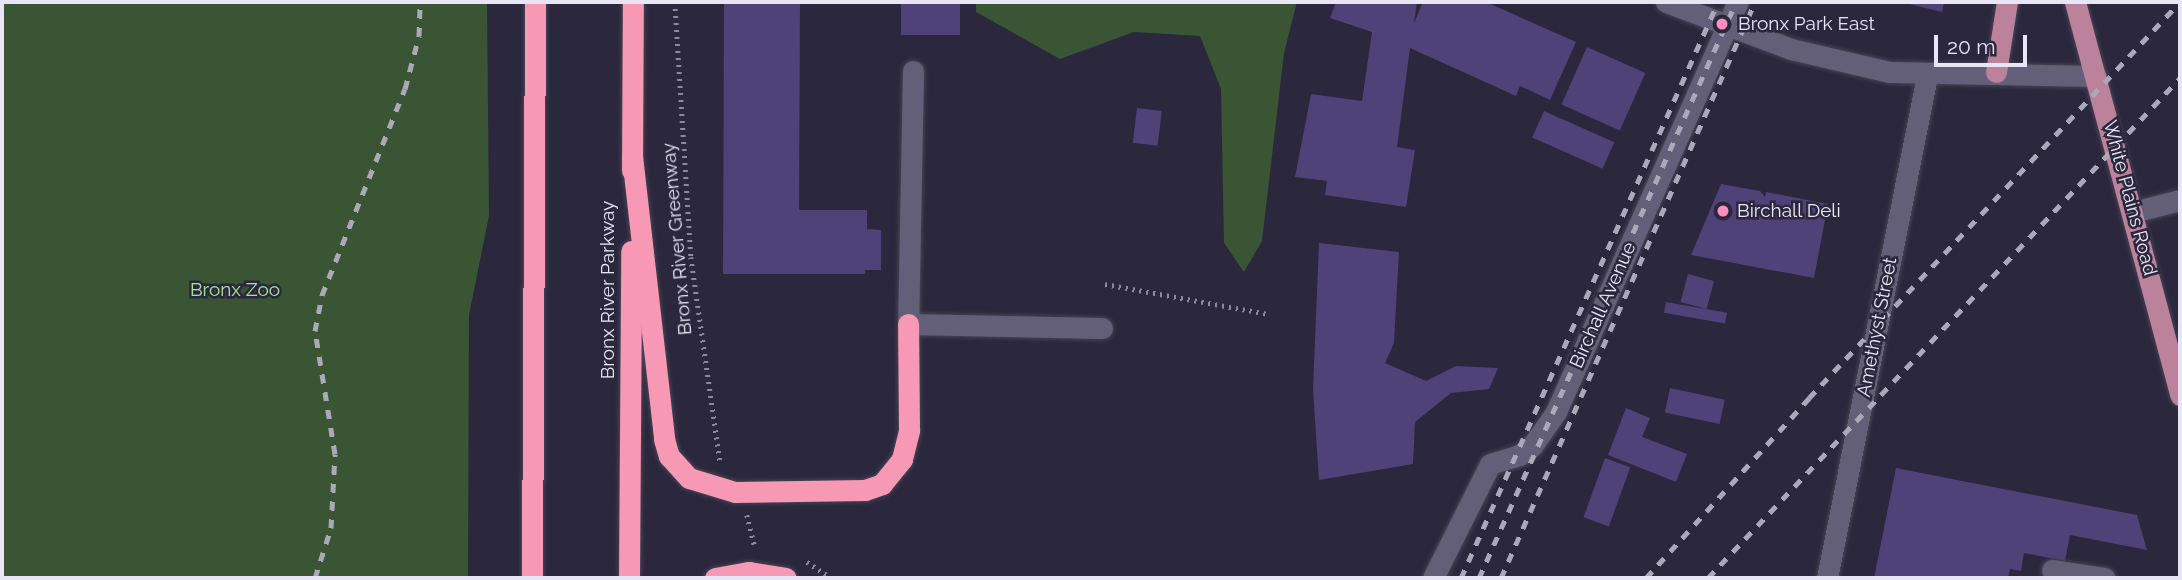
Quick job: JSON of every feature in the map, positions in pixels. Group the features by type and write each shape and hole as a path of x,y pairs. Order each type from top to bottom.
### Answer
{"highway":[{"path":"532,578 535,2"},
{"name":"Bronx River Parkway","path":"629,578 633,2"},
{"path":"632,156 664,439 669,456 689,478 735,492 865,489 882,484 902,459 909,430 908,324"},
{"path":"715,578 749,572 786,578"}],"main road":[{"path":"1996,72 2007,2"},
{"name":"White Plains Road","path":"2075,2 2180,395"}],"street":[{"path":"1666,2 1727,27 1852,64 1927,76 1996,72 2096,76"},
{"name":"Birchall Avenue","path":"1433,578 1490,464 1520,455 1532,446 1556,412 1738,2"},
{"path":"912,71 908,324 1102,328"},
{"name":"Amethyst Street","path":"1827,578 1927,76"},
{"path":"2133,212 2180,200"},
{"path":"2052,570 2104,578"}],"path":[{"name":"Bronx River Greenway","path":"675,2 679,105 699,330 723,473"},
{"path":"1105,284 1269,314"}],"green space":[{"name":"Bronx Zoo","path":"2,2 487,2 489,216 469,315 468,578 2,578"},
{"path":"976,2 1297,2 1284,53 1262,241 1244,272 1224,243 1221,89 1200,36 1134,32 1060,59 976,12"}],"building":[{"path":"724,2 800,2 799,210 867,210 867,229 881,230 881,270 865,270 865,274 723,274"},
{"path":"901,2 960,2 960,35 901,35"},
{"path":"1336,2 1417,2 1414,23 1423,2 1486,2 1576,42 1550,100 1520,86 1516,96 1410,48 1397,147 1415,150 1406,207 1325,195 1327,181 1295,177 1311,94 1362,101 1372,32 1330,18"},
{"path":"1901,2 1944,2 1942,12"},
{"path":"1587,47 1645,73 1620,131 1561,105"},
{"path":"1137,108 1162,111 1158,146 1133,143"},
{"path":"1544,111 1614,142 1603,169 1532,137"},
{"path":"1721,184 1760,191 1765,197 1766,192 1828,204 1814,278 1691,255"},
{"path":"1319,243 1399,252 1394,343 1385,363 1426,381 1456,366 1498,368 1489,389 1451,393 1415,422 1413,464 1319,480 1313,389"},
{"path":"1688,274 1714,281 1707,309 1680,302"},
{"path":"1666,302 1727,313 1725,324 1664,313"},
{"path":"1670,388 1725,400 1720,424 1665,412"},
{"path":"1626,408 1650,418 1642,437 1687,454 1676,482 1608,455"},
{"path":"1605,458 1630,467 1609,526 1583,517"},
{"path":"1896,468 2137,515 2147,550 2070,535 2065,561 2024,553 2021,571 2010,569 2008,578 1874,578"}],"railway":[{"path":"315,578 331,528 335,454 315,331 322,295 405,89 419,36 420,2"},
{"path":"1461,578 1718,2"},
{"path":"1479,578 1736,2"},
{"path":"1501,578 1755,2"},
{"path":"1646,578 1809,398 2180,2"},
{"path":"1708,578 2180,78"}],"place":[{"name":"Bronx Park East","path":"1722,24"},
{"name":"Birchall Deli","path":"1723,211"}]}
